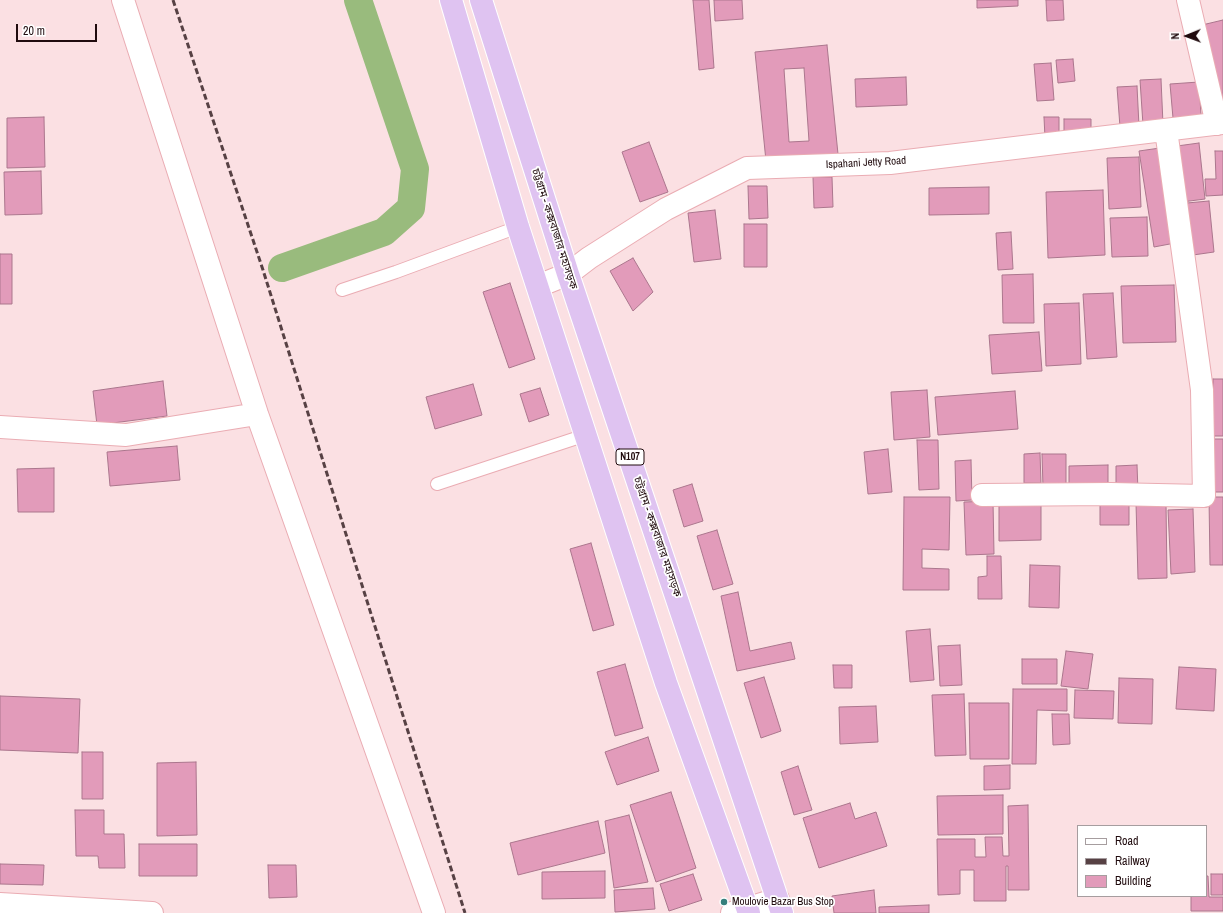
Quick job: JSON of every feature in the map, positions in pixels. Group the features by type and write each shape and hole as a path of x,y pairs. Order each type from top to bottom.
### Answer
{"highway":[{"path":"450,0 518,227 666,683 743,912"},
{"name":"চট্টগ্রাম - কক্সবাজার মহাসড়ক","path":"481,0 568,274 780,906"}],"street":[{"path":"123,0 257,414 434,913"},
{"path":"1188,0 1220,124"},
{"name":"Ispahani Jetty Road","path":"538,286 568,274 589,258 666,209 747,168 890,163 1220,124"},
{"path":"982,495 1111,494 1204,496 1202,390 1166,130"},
{"path":"0,427 126,435 257,414"},
{"path":"0,904 152,913"},
{"path":"743,912 780,906"}],"lane":[{"path":"342,290 396,272 518,227"},
{"path":"437,484 586,435"}],"building":[{"path":"693,0 709,0 714,68 699,70"},
{"path":"714,0 742,0 743,19 715,21"},
{"path":"977,0 1018,0 1018,6 977,8"},
{"path":"1046,0 1063,0 1064,20 1047,21"},
{"path":"1223,20 1223,113 1202,25"},
{"path":"827,45 838,154 766,161 755,52","holes":["804,68 809,141 789,142 784,69"]},
{"path":"1073,59 1075,81 1058,83 1056,60"},
{"path":"1051,63 1054,100 1037,101 1034,64"},
{"path":"906,77 907,105 856,107 855,79"},
{"path":"1161,79 1163,124 1143,125 1140,80"},
{"path":"1199,82 1201,115 1173,118 1170,84"},
{"path":"1137,86 1139,126 1120,127 1117,87"},
{"path":"44,117 45,167 7,168 7,118"},
{"path":"1044,117 1059,117 1059,138 1045,138"},
{"path":"1064,119 1091,119 1091,137 1064,137"},
{"path":"649,142 668,192 640,202 622,152"},
{"path":"1199,143 1205,199 1182,202 1177,146"},
{"path":"1160,148 1175,243 1154,247 1139,151"},
{"path":"1215,151 1223,151 1223,195 1206,196 1205,179 1216,179"},
{"path":"1139,157 1141,207 1109,209 1107,158"},
{"path":"41,171 42,214 5,215 4,172"},
{"path":"813,177 832,177 833,207 814,208"},
{"path":"748,186 767,186 768,218 749,219"},
{"path":"989,187 989,214 929,215 929,188"},
{"path":"1103,190 1105,255 1048,258 1046,192"},
{"path":"1209,201 1214,252 1193,255 1187,203"},
{"path":"715,210 721,259 694,262 688,213"},
{"path":"1147,217 1148,256 1112,257 1110,218"},
{"path":"744,224 767,224 767,267 744,267"},
{"path":"1011,232 1013,269 998,270 996,233"},
{"path":"0,254 12,254 12,304 0,304"},
{"path":"633,258 653,292 633,311 610,271"},
{"path":"1033,274 1034,323 1003,323 1002,275"},
{"path":"510,283 535,359 509,368 483,292"},
{"path":"1174,285 1176,342 1123,343 1121,286"},
{"path":"1113,293 1117,357 1087,359 1083,294"},
{"path":"1079,303 1081,364 1046,366 1044,304"},
{"path":"1039,332 1042,371 992,374 989,335"},
{"path":"1213,379 1223,379 1223,436 1213,436"},
{"path":"163,381 167,416 97,425 93,391"},
{"path":"473,384 482,415 435,429 426,397"},
{"path":"540,388 549,415 529,422 520,394"},
{"path":"927,390 930,437 894,440 891,392"},
{"path":"1015,391 1018,429 938,435 935,397"},
{"path":"1209,439 1223,439 1223,492 1210,492"},
{"path":"917,440 938,440 939,489 919,490"},
{"path":"177,446 180,480 110,486 107,452"},
{"path":"888,449 892,492 868,494 864,452"},
{"path":"1040,453 1041,483 1024,483 1024,454"},
{"path":"1042,454 1066,454 1066,486 1043,487"},
{"path":"971,460 972,500 956,501 955,461"},
{"path":"1108,465 1108,490 1069,490 1069,466"},
{"path":"1137,465 1138,491 1116,491 1116,466"},
{"path":"54,468 54,512 18,512 17,469"},
{"path":"692,484 703,521 684,527 673,490"},
{"path":"904,497 950,497 949,550 922,549 922,568 949,569 949,590 903,590"},
{"path":"1209,497 1223,497 1223,565 1210,565"},
{"path":"1129,498 1129,525 1100,525 1100,499"},
{"path":"993,501 994,554 966,555 964,502"},
{"path":"999,501 1041,501 1041,540 999,541"},
{"path":"1166,502 1167,578 1138,579 1136,503"},
{"path":"1193,509 1195,572 1171,574 1168,510"},
{"path":"717,530 733,584 713,590 697,536"},
{"path":"591,543 614,625 593,631 570,549"},
{"path":"987,556 1001,556 1002,599 978,599 978,577 987,576"},
{"path":"1030,565 1060,566 1059,608 1029,607"},
{"path":"738,592 750,651 791,642 795,659 737,671 721,596"},
{"path":"930,629 934,680 910,682 906,631"},
{"path":"960,645 962,685 940,686 938,646"},
{"path":"1066,651 1093,654 1088,689 1061,686"},
{"path":"1022,659 1057,659 1057,684 1022,684"},
{"path":"625,664 643,728 615,736 597,672"},
{"path":"833,665 852,665 852,688 834,688"},
{"path":"1179,667 1216,669 1214,711 1176,709"},
{"path":"764,677 781,731 761,738 744,683"},
{"path":"1119,678 1153,679 1152,724 1118,723"},
{"path":"1013,689 1067,689 1067,711 1037,710 1036,764 1012,764"},
{"path":"1075,690 1114,691 1113,719 1074,718"},
{"path":"964,694 966,755 935,756 932,695"},
{"path":"0,696 80,699 78,753 0,750"},
{"path":"969,703 1009,703 1009,759 970,759"},
{"path":"876,706 878,742 840,744 839,707"},
{"path":"1052,714 1069,714 1070,744 1053,745"},
{"path":"648,737 659,771 617,785 605,752"},
{"path":"82,752 103,752 103,799 82,799"},
{"path":"196,762 197,835 157,836 157,763"},
{"path":"1010,765 1010,789 984,790 984,766"},
{"path":"798,766 812,810 794,815 781,772"},
{"path":"671,792 696,868 656,882 630,805"},
{"path":"1003,795 1003,834 938,835 937,796"},
{"path":"850,803 855,819 876,812 887,846 819,868 803,818"},
{"path":"1028,805 1029,890 1008,890 1008,866 1006,866 1006,901 974,901 974,870 960,870 960,894 938,895 937,839 975,839 975,857 986,857 985,837 1002,837 1003,856 1009,856 1008,806"},
{"path":"75,810 104,810 104,834 124,834 125,868 99,868 98,856 76,856"},
{"path":"629,815 648,882 614,888 605,821"},
{"path":"598,821 605,853 518,875 510,843"},
{"path":"139,844 197,844 197,876 139,876"},
{"path":"0,864 44,865 43,885 0,884"},
{"path":"268,865 296,865 297,897 269,898"},
{"path":"605,871 605,898 542,899 542,872"},
{"path":"693,874 702,900 669,911 660,884"},
{"path":"1211,874 1223,874 1223,895 1211,895"},
{"path":"1208,876 1209,897 1223,897 1223,911 1191,911 1191,897 1207,897"},
{"path":"653,888 655,909 615,912 614,890"},
{"path":"874,890 876,913 834,913 832,896"},
{"path":"929,905 929,913 879,913 879,907"}],"waterway":[{"path":"282,268 384,232 411,208 415,169 358,0"}],"railway":[{"path":"173,0 263,270 465,913"}],"place":[{"name":"Moulovie Bazar Bus Stop","path":"724,902"}]}
